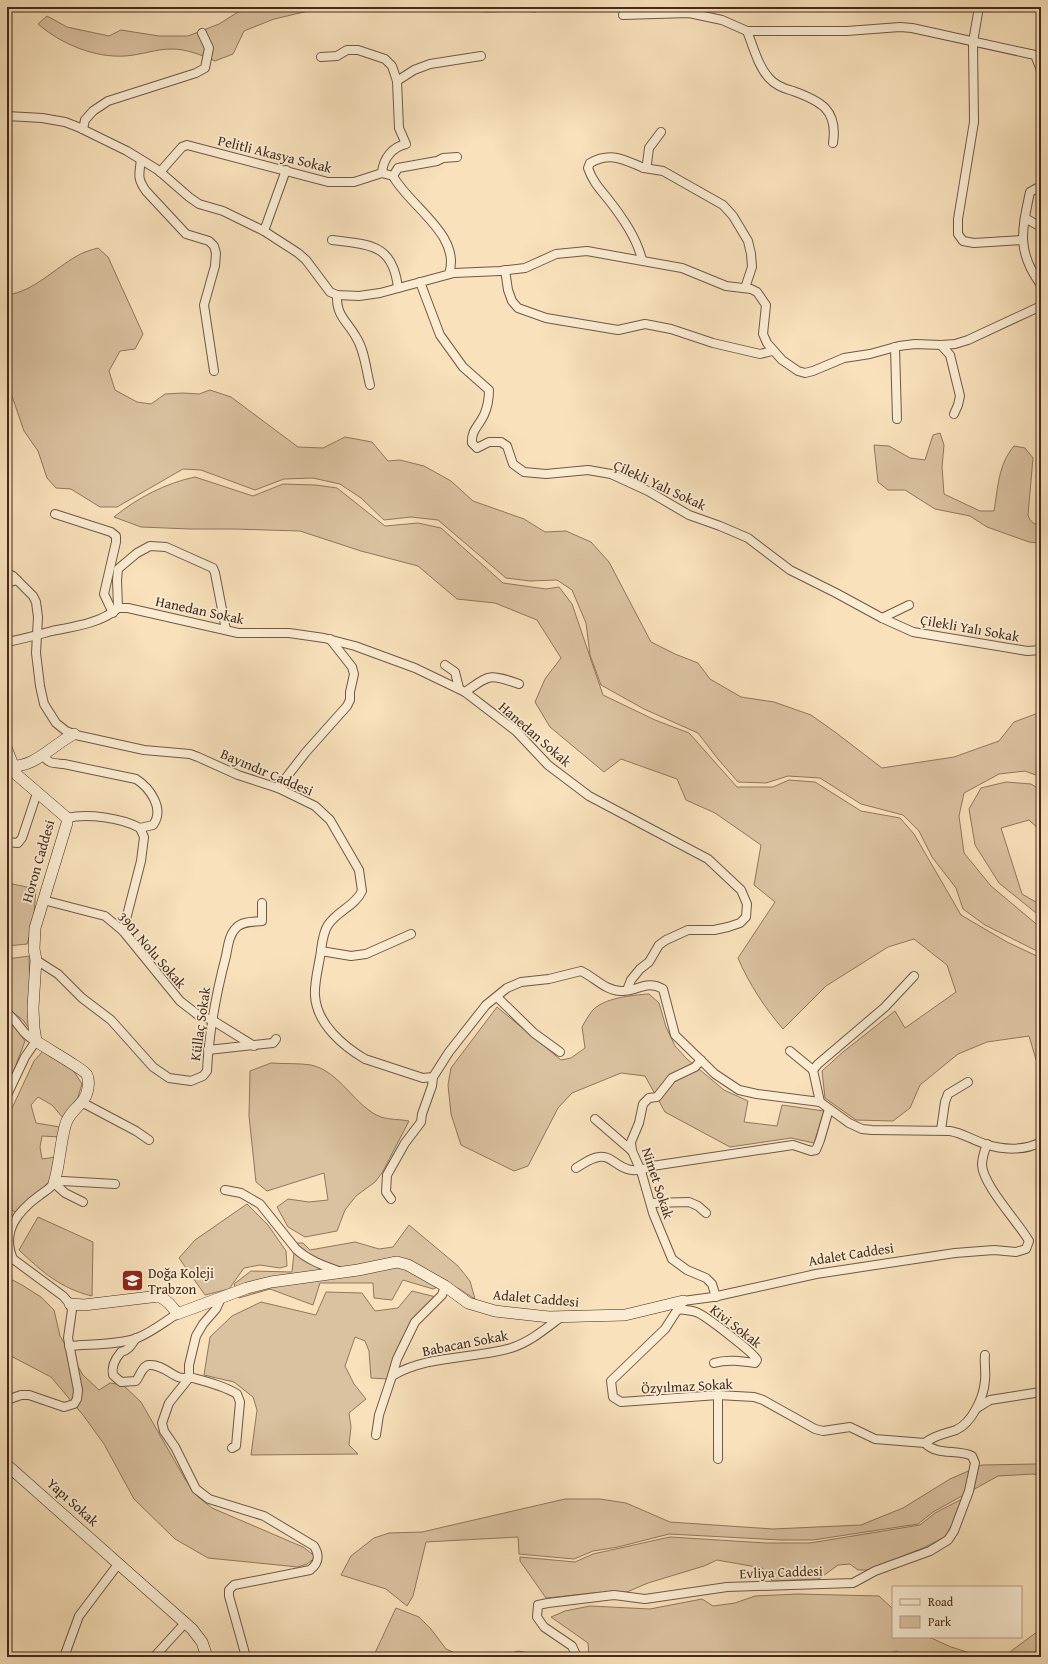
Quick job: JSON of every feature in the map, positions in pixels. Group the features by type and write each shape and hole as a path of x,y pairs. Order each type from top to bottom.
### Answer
{"street":[{"path":"979,7 973,42 974,122 958,219 958,234 963,241 974,243 1022,240"},
{"path":"622,15 689,13 722,20 747,31 847,30 900,26 1035,55 1041,70"},
{"path":"747,31 759,62 769,79 785,89 814,99 824,106 831,115 835,130 833,143"},
{"path":"83,129 85,120 93,111 108,101 196,73 205,68 209,48 202,33"},
{"path":"321,57 337,56 347,50 358,50 369,52 385,59 392,66 397,81 399,128 406,144 392,149 382,166 382,173 393,176 447,242 452,265 449,274"},
{"path":"397,81 414,70 430,64 481,56"},
{"path":"7,116 42,118 65,122 83,129 127,151 160,172 199,204 223,211 264,231 306,260 330,292 337,295 358,296 380,293 449,274 525,268 556,254 587,251 642,260 682,268 726,286 745,288 757,292 766,305 763,334 766,343 782,360 805,373 844,358 870,354 895,347 915,344 955,344 968,340 1041,306"},
{"path":"644,168 647,164 649,148 661,132"},
{"name":"Pelitli Akasya Sokak","path":"160,172 182,147 187,145 328,182 342,183 364,180 382,173"},
{"path":"642,260 639,246 632,234 608,199 595,185 588,168 590,163 607,156 621,159 644,168 662,171 723,205 733,216 748,241 752,267 745,288"},
{"path":"393,176 398,168 437,161 443,158 457,157"},
{"path":"141,160 138,176 140,183 146,191 186,234 209,242 214,246 216,253 215,266 204,305 214,371"},
{"path":"264,231 286,170"},
{"path":"1041,186 1030,192 1022,240 1030,268 1041,285"},
{"path":"1025,218 1041,227"},
{"path":"332,240 368,244 377,248 390,259 394,268 398,288"},
{"path":"505,270 508,290 512,301 518,308 546,318 618,330 645,324 671,329 713,343 760,354 772,351"},
{"name":"Çilekli Yalı Sokak","path":"420,282 440,335 463,367 489,390 489,400 484,415 472,434 472,443 477,448 490,442 501,442 507,446 513,464 524,472 546,474 588,470 611,474 648,491 689,515 748,538 790,570 882,618 913,632 1027,651 1041,650"},
{"path":"337,295 337,306 342,317 357,337 363,354 370,385"},
{"path":"941,345 950,355 960,396 954,414"},
{"path":"895,347 897,419"},
{"path":"55,514 111,532 116,536 116,542 104,594 116,611"},
{"path":"116,611 118,570 137,553 150,546 166,547 213,568 226,630"},
{"name":"Bayındır Caddesi","path":"7,573 13,576 33,596 36,602 38,609 36,653 40,686 44,704 56,723 74,734 144,750 190,754 238,775 278,788 315,806 330,820 359,870 362,891 356,900 342,910 324,930 315,996 319,1011 330,1030 338,1039 365,1059 423,1078 433,1077"},
{"path":"7,583 17,580"},
{"path":"882,618 909,605"},
{"name":"Hanedan Sokak","path":"116,611 128,608 238,633 289,633 330,639 354,646 414,668 462,690 516,731 548,765 589,796 708,859 741,890 744,895 747,911 746,917 740,923 714,930 688,930 666,940 659,945 649,962 640,969 631,980 627,990"},
{"path":"7,642 85,624 116,611"},
{"path":"278,788 306,752 348,706 354,674 352,667 330,639"},
{"path":"445,665 455,672 462,690 485,678 494,676 518,684"},
{"path":"10,767 33,762 74,734"},
{"name":"Horon Caddesi","path":"7,750 10,767 20,778 67,818 67,823 34,933 36,960 33,1008 36,1042"},
{"path":"43,755 47,761 52,763 64,764 136,779 146,786 155,801 157,820 153,825 140,828"},
{"path":"7,842 18,842 22,838 37,793"},
{"path":"67,818 84,816 114,819 140,828 144,837 144,845 123,931"},
{"name":"3901 Nolu Sokak","path":"43,900 105,916 123,931 180,1002 198,1015 212,1020 254,1046"},
{"name":"Küllaç Sokak","path":"36,960 58,974 82,998 111,1020 153,1067 169,1078 191,1081 203,1076 207,1070 212,1020 230,937 235,928 240,924 262,921 262,903"},
{"path":"321,951 351,956 366,954 411,934"},
{"path":"391,1199 386,1192 387,1174 405,1143 422,1122 422,1114 432,1086 433,1077 449,1052 486,1005 508,988 521,982 549,979 582,971 607,987 620,991 647,985 656,985 663,989 675,1035 715,1074 740,1090 757,1094 820,1102 848,1124 872,1130 942,1130 958,1132 987,1144 1005,1149 1034,1146 1041,1142"},
{"path":"813,1070 818,1064 885,1007 914,976"},
{"path":"497,997 534,1033 560,1052"},
{"path":"7,1013 31,1039 81,1068 87,1075 88,1089 84,1099 70,1115 66,1125 58,1172 54,1183 16,1218 10,1229 8,1238 9,1250 13,1259 63,1296 70,1304 72,1310 68,1338 78,1390 77,1399 74,1404 64,1407 29,1395 21,1395 7,1400"},
{"path":"208,1050 274,1043 276,1039"},
{"path":"7,1095 25,1057 36,1042"},
{"path":"790,1051 813,1070 820,1102"},
{"name":"Nimet Sokak","path":"701,1060 695,1067 672,1078 657,1096 649,1098 644,1104 639,1123 631,1142 632,1151 641,1171 653,1213 672,1259 687,1270 706,1278 712,1284 716,1297"},
{"path":"942,1130 945,1102 948,1094 968,1082"},
{"path":"80,1103 136,1131 149,1140"},
{"path":"576,1168 591,1159 600,1156 606,1157 625,1168 641,1171 652,1166 793,1145 811,1151 816,1150 829,1109"},
{"path":"595,1119 632,1151"},
{"name":"Adalet Caddesi","path":"177,1314 200,1304 247,1288 271,1282 342,1272 397,1262 408,1265 445,1286 468,1303 483,1309 560,1317 625,1315 680,1305 816,1274 955,1253 994,1250 1016,1252 1026,1249 1029,1242 1021,1228 987,1182 982,1167 982,1156 987,1144"},
{"path":"54,1183 63,1181 115,1184"},
{"path":"54,1183 65,1193 83,1202"},
{"path":"225,1190 241,1193 260,1204 296,1249 302,1254 318,1263 342,1272"},
{"path":"651,1203 689,1202 698,1206 706,1213"},
{"name":"Babacan Sokak","path":"376,1435 379,1415 397,1359 415,1322 442,1295 445,1286"},
{"path":"69,1346 136,1338 153,1330 177,1314 173,1306 168,1301 159,1296 84,1305 70,1304"},
{"path":"221,1298 216,1309 203,1324 196,1336 189,1365 189,1378 169,1403 162,1423 164,1431 175,1447 196,1489 209,1499 264,1516 314,1546 318,1552 318,1559 310,1570 234,1585 229,1590 229,1596 246,1657"},
{"name":"Kivi Sokak","path":"680,1305 696,1312 712,1322 755,1356 757,1360 755,1364 740,1361 720,1361 714,1364"},
{"name":"Özyılmaz Sokak","path":"680,1305 665,1329 611,1381 613,1397 621,1402 718,1395 754,1397 763,1400 815,1429 823,1431 850,1427 875,1438 925,1444"},
{"name":"Babacan Sokak","path":"392,1376 412,1367 513,1348 536,1336 560,1317"},
{"path":"136,1338 130,1347 121,1352 113,1364 112,1375 116,1379 127,1383 136,1381 144,1367 148,1365 169,1371 178,1377 189,1378 230,1389 237,1394 240,1402 236,1446 232,1448"},
{"path":"925,1444 930,1438 962,1426 968,1422 983,1392 985,1355"},
{"path":"974,1410 990,1400 1041,1392"},
{"path":"718,1395 718,1459"},
{"name":"Evliya Caddesi","path":"578,1657 572,1646 544,1627 537,1617 538,1605 614,1595 645,1599 727,1587 853,1583 875,1571 930,1551 948,1540 954,1531 969,1491 976,1463 972,1456 967,1454 935,1451 925,1444"},
{"name":"Yapı Sokak","path":"7,1464 198,1635 207,1657"},
{"path":"64,1657 69,1639 79,1616 119,1563"},
{"path":"154,1657 185,1624"}],"green space":[{"path":"251,7 326,7 274,19 244,31 233,54 215,61 194,53 177,49 160,50 125,56 102,55 79,48 57,38 38,24 47,16 67,27 109,36 121,30 159,36 188,36 219,24 238,12"},
{"path":"439,7 538,7 536,12 486,12"},
{"path":"98,248 108,257 143,334 135,349 120,351 109,371 115,390 137,402 151,404 165,394 199,394 210,390 231,397 298,447 323,448 345,437 372,442 388,461 400,460 424,466 451,481 473,501 524,519 545,532 566,531 591,542 609,562 651,642 698,663 710,679 741,697 774,702 811,715 882,768 954,757 999,741 1014,722 1041,712 1041,777 1025,771 999,774 964,793 959,816 964,853 991,886 1041,928 1041,953 985,925 963,909 956,888 932,857 919,831 903,815 861,804 820,778 788,776 766,783 738,782 698,733 644,709 601,685 590,655 586,623 572,590 557,580 530,581 506,578 438,520 411,517 384,520 361,498 340,484 313,478 284,479 255,490 201,470 183,469 117,507 100,507 71,489 56,488 47,478 38,451 24,431 13,399 7,388 7,295 17,293 35,285 79,255"},
{"path":"940,433 944,445 942,467 944,494 980,511 994,511 1000,477 1005,461 1014,446 1025,448 1033,458 1028,515 1033,522 1041,526 1041,543 1029,542 987,527 970,516 935,509 905,490 888,490 878,482 874,445 889,446 910,458 925,460 933,435"},
{"path":"195,477 253,496 283,484 316,485 337,488 385,526 418,523 441,528 503,583 546,589 559,587 572,604 603,695 655,720 689,733 737,787 773,787 789,780 815,782 861,811 900,818 914,834 961,915 1007,942 1041,958 1041,1064 1037,1063 1029,1036 987,1042 958,1054 920,1085 910,1108 893,1121 856,1120 825,1098 822,1071 843,1052 895,1011 905,1028 956,992 947,965 914,939 888,947 826,986 783,1029 758,995 738,958 775,902 754,885 761,845 715,813 686,800 677,779 621,759 604,772 550,727 535,702 545,679 561,658 537,620 495,603 457,599 418,566 361,551 300,531 141,527 114,517 152,492 173,483"},
{"path":"1006,782 1031,784 1041,790 1041,831 1029,820 1001,828 1022,894 1041,905 1041,917 999,883 975,845 969,809 981,788"},
{"path":"8,883 36,889 33,926 27,944 7,946"},
{"path":"29,956 31,1031 23,1020 7,1008 7,959"},
{"path":"649,994 659,1003 666,1027 675,1046 687,1059 724,1090 748,1101 744,1122 777,1126 782,1105 824,1111 814,1143 791,1138 730,1147 665,1112 645,1076 621,1073 572,1093 558,1108 528,1166 514,1171 461,1145 451,1114 448,1085 451,1068 497,1007 561,1060 571,1058 585,1048 582,1027 592,1011 597,1007 610,1000 618,998"},
{"path":"7,1021 16,1029 25,1041 7,1089"},
{"path":"44,1050 73,1070 82,1084 75,1106 63,1118 52,1105 38,1097 31,1105 36,1123 60,1127 60,1137 42,1136 40,1147 42,1159 56,1157 53,1177 20,1214 7,1208 7,1119 34,1061"},
{"path":"271,1063 306,1064 321,1069 331,1074 372,1112 384,1118 409,1121 382,1173 375,1182 356,1196 345,1210 337,1231 305,1237 288,1227 277,1207 288,1199 309,1202 328,1200 324,1173 267,1191 256,1182 249,1116 250,1071"},
{"path":"247,1204 268,1225 286,1251 287,1266 280,1268 260,1265 244,1268 229,1289 205,1295 179,1258 195,1240"},
{"path":"38,1217 93,1242 92,1296 71,1289 53,1279 19,1250"},
{"path":"409,1225 458,1266 470,1281 475,1299 455,1287 446,1285 433,1289 403,1280 392,1300 374,1298 373,1283 320,1283 313,1305 270,1289 239,1298 234,1284 251,1271 292,1272 295,1243 303,1243 310,1250 355,1242 379,1249 393,1247"},
{"path":"7,1277 41,1297 54,1310 60,1336 83,1375 99,1390 110,1383 123,1385 141,1402 185,1479 197,1496 212,1508 303,1547 316,1557 307,1564 298,1567 208,1558 175,1539 134,1499 104,1444 83,1415 51,1377 7,1354"},
{"path":"412,1291 440,1298 401,1340 388,1379 371,1378 369,1351 365,1341 355,1337 345,1366 354,1384 366,1399 349,1413 351,1427 349,1445 358,1454 251,1455 257,1410 253,1397 234,1382 204,1375 210,1337 232,1316 261,1302 316,1315 326,1292 362,1293 375,1311 398,1308"},
{"path":"982,1465 1041,1465 1041,1476 1033,1474 998,1476 933,1512 918,1524 813,1540 781,1540 669,1534 618,1547 593,1551 574,1559 519,1554 518,1537 426,1542 413,1596 407,1606 386,1589 341,1575 351,1556 374,1538 389,1533 422,1532 565,1499 600,1499 626,1503 670,1522 773,1529 861,1525 903,1508 950,1479"},
{"path":"962,1499 953,1523 945,1537 923,1548 868,1570 858,1570 850,1564 838,1565 819,1579 772,1581 769,1574 762,1568 717,1560 704,1566 648,1583 627,1592 593,1593 546,1598 520,1561 520,1557 575,1562 593,1554 670,1537 766,1543 810,1543 920,1525 935,1513"},
{"path":"798,1594 879,1596 892,1608 892,1638 931,1638 951,1647 983,1657 907,1657 896,1651 882,1657 589,1657 588,1643 551,1617 565,1611 590,1606 650,1609 702,1599 713,1606 735,1603 755,1596"},
{"path":"396,1608 419,1617 431,1629 446,1649 464,1657 370,1657 374,1655"},
{"path":"1041,1629 1041,1657 1003,1657"},
{"path":"518,1651 546,1656 548,1657 499,1657"}],"place":[{"name":"Doğa Koleji Trabzon","path":"133,1281"}]}
